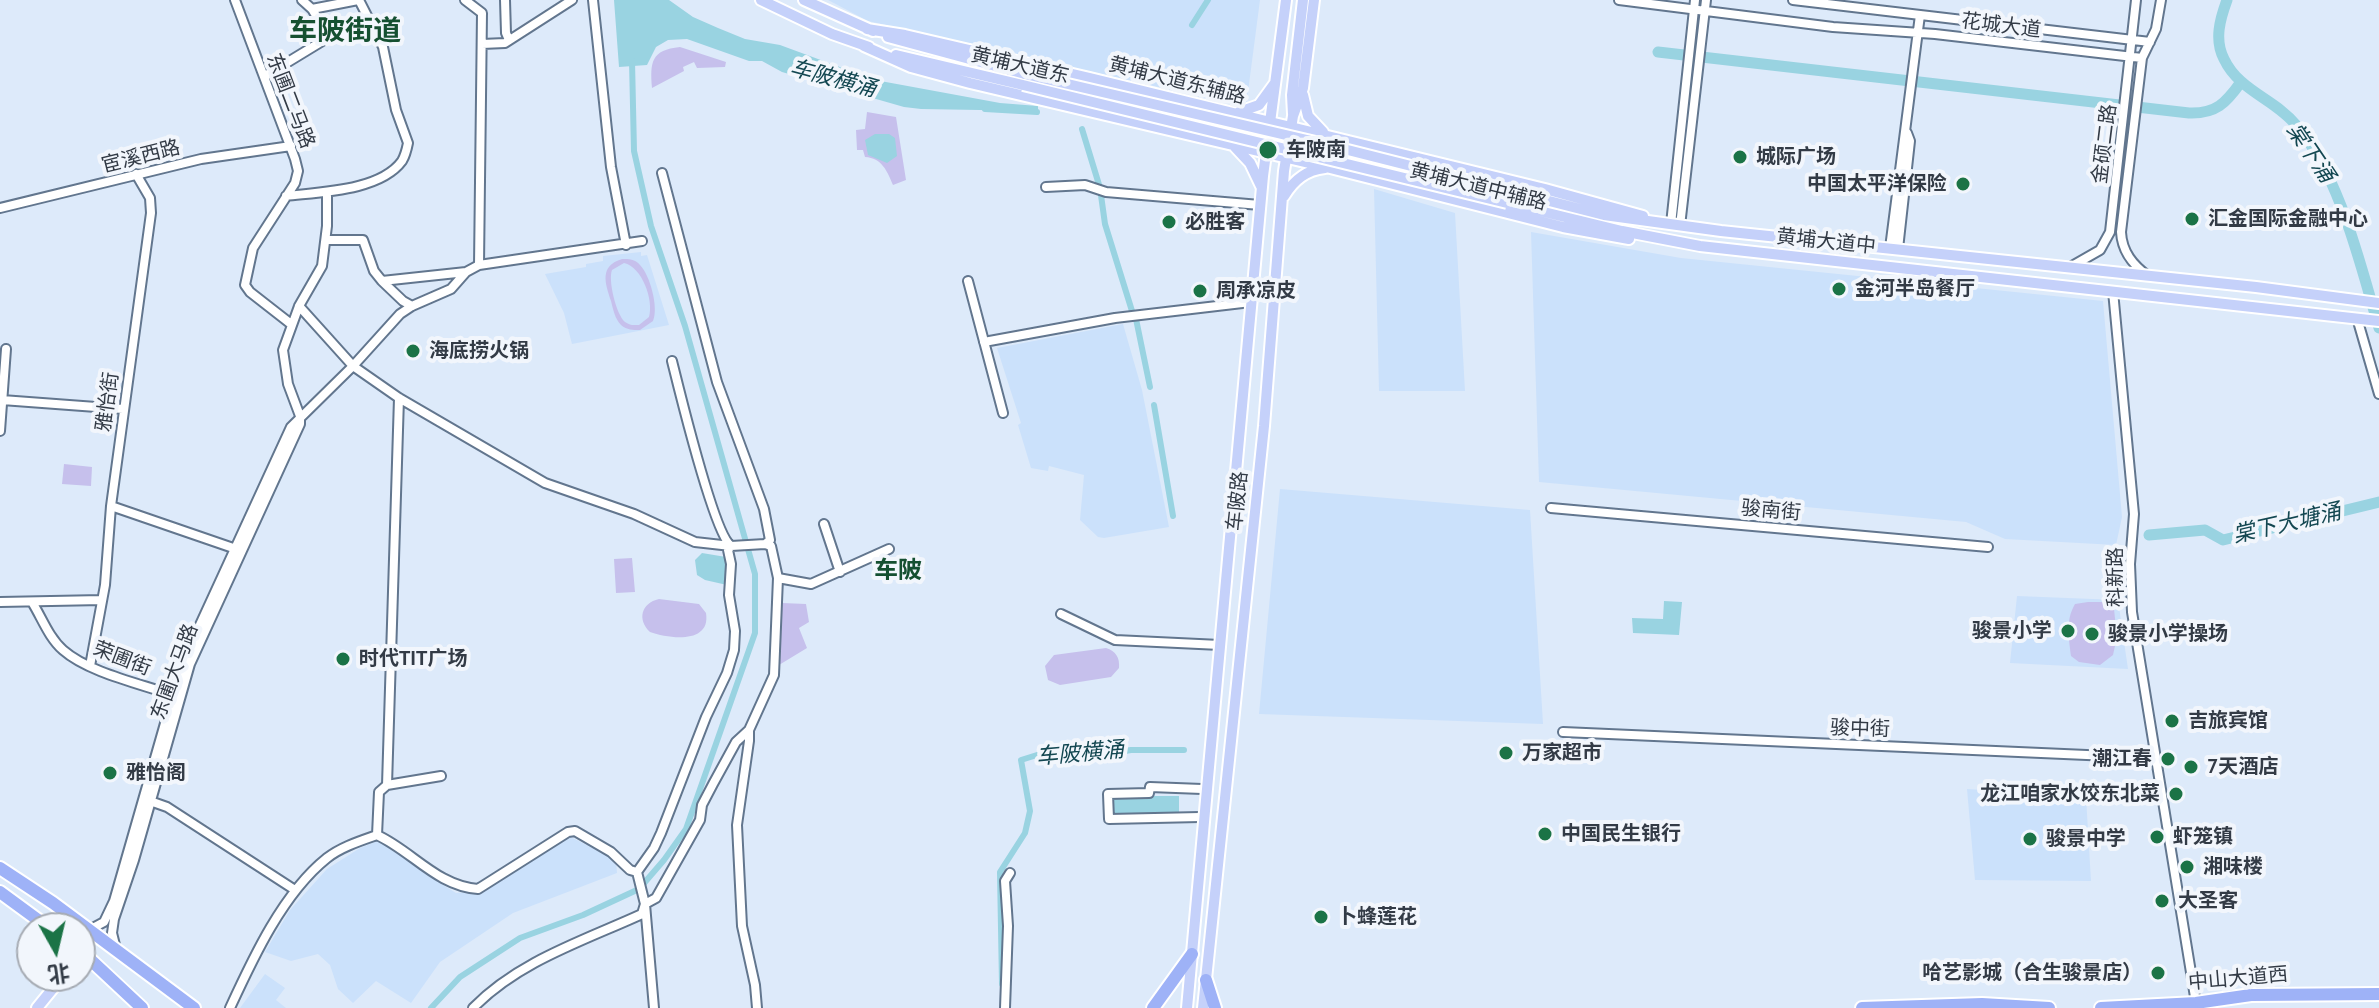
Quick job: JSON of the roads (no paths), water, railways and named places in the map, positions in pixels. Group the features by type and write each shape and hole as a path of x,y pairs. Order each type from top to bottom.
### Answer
{"highway":[{"path":"0,868 65,912"},
{"path":"0,891 11,890 16,877"},
{"path":"0,891 27,912"},
{"path":"33,912 37,903 53,903"},
{"path":"96,935 194,1008"},
{"path":"1153,1008 1192,954"},
{"path":"96,962 142,1008"},
{"path":"1206,980 1215,1008"},
{"name":"中山大道西","path":"2101,1008 2196,1003 2251,995 2379,994"},
{"path":"1862,1008 1982,1004 2049,1008"}],"main road":[{"name":"黄埔大道东","path":"761,0 864,46 1280,133"},
{"name":"黄埔大道东","path":"804,0 867,29 1024,79 1278,145"},
{"name":"车陂路","path":"1187,1008 1260,205 1286,0"},
{"path":"1292,121 1303,0"},
{"name":"车陂路","path":"1203,1008 1264,426 1286,157 1292,121 1303,88 1314,0"},
{"name":"黄埔大道东辅路","path":"867,29 905,35 1272,122 1292,121"},
{"path":"864,46 903,64 935,74 1266,153"},
{"path":"1213,139 1221,133 1222,110 1243,112 1259,105 1270,93 1277,77"},
{"path":"1303,88 1308,116 1328,136"},
{"path":"1179,132 1189,119 1187,102"},
{"name":"黄埔大道中辅路","path":"1292,121 1328,136 1671,224"},
{"name":"黄埔大道中","path":"1280,133 1604,215 2379,303"},
{"path":"1344,171 1340,154 1351,141"},
{"path":"1230,143 1250,163 1262,190"},
{"name":"黄埔大道中","path":"1278,145 1507,203 1683,243 2379,321"},
{"name":"黄埔大道中辅路","path":"1266,153 1582,231 1683,243"},
{"path":"1395,184 1391,166 1403,154"},
{"path":"1260,205 1271,200 1282,204 1300,177 1313,170 1330,168"},
{"path":"1759,253 1766,245 1760,235"},
{"path":"1827,261 1820,250 1829,242"},
{"path":"2194,299 2201,291 2196,281"},
{"path":"2254,306 2249,295 2256,287"},
{"path":"1214,706 1223,715 1230,714 1234,709"},
{"path":"1210,747 1221,740 1230,749"}],"street":[{"name":"东圃二马路","path":"235,0 291,146 297,177 253,248 245,279 250,292 291,324"},
{"path":"265,76 329,37 312,9 302,0"},
{"path":"286,196 327,192 379,180 402,161 408,143 396,110 383,47 359,0 312,9"},
{"path":"465,0 482,13 479,265"},
{"path":"505,0 509,40"},
{"path":"482,44 505,43 572,0"},
{"path":"593,0 602,61 611,167 626,245"},
{"name":"花城大道","path":"1619,0 1695,4 1705,11 1853,29 1918,33 2142,58"},
{"path":"1671,224 1706,0"},
{"name":"花城大道","path":"1793,0 2150,42"},
{"name":"金硕二路","path":"2136,0 2131,57 2131,100 2135,115 2121,236 2128,257 2149,276"},
{"name":"金硕二路","path":"2067,268 2087,261 2108,241 2125,113 2142,58 2157,25 2161,0"},
{"path":"1671,224 1695,4"},
{"path":"1894,249 1910,141 1907,133 1920,15"},
{"name":"宦溪西路","path":"0,208 220,154 291,146"},
{"path":"662,173 717,382 764,509 770,540 765,544"},
{"name":"雅怡街","path":"90,666 102,600 123,409 151,213 150,198 136,174"},
{"path":"1046,187 1085,185 1106,192 1260,205"},
{"path":"300,416 290,393 283,359 291,324 321,272 326,240 327,192"},
{"path":"326,240 363,240 374,271 412,306"},
{"path":"382,281 466,272 479,265 642,241"},
{"name":"东圃大马路","path":"116,949 113,924 176,696 291,427 400,314 451,289 466,272"},
{"path":"968,281 1003,413"},
{"name":"科新路","path":"2113,291 2134,514 2130,564 2132,612 2196,1003"},
{"path":"984,342 1115,318 1251,302"},
{"path":"299,306 353,366 399,398 545,483 634,514 695,542 771,546 778,578 774,675 749,730 736,742 702,805 700,820 656,898 645,904 642,914 522,967 473,1008"},
{"path":"2362,319 2379,394"},
{"path":"0,431 6,349"},
{"path":"672,361 712,504 726,543 731,546"},
{"path":"387,785 399,398"},
{"path":"2,400 123,409"},
{"path":"111,506 240,550"},
{"name":"骏南街","path":"1551,508 1988,547"},
{"path":"824,524 840,572"},
{"path":"637,872 661,833 706,717 730,665 735,631 729,595 731,575 728,550 731,546"},
{"path":"778,578 811,584 889,549"},
{"path":"0,602 102,600"},
{"name":"荣圃街","path":"32,602 54,640 69,655 90,666 176,696"},
{"path":"1061,614 1115,640 1220,645"},
{"name":"东圃大马路","path":"96,927 111,911 150,801 176,696"},
{"path":"749,730 737,825 742,926 757,1008"},
{"name":"骏中街","path":"1563,732 2155,758"},
{"path":"377,835 379,792 387,785 441,776"},
{"path":"1200,817 1109,819 1108,794 1149,793 1150,787 1202,789"},
{"path":"150,801 167,807 295,890"},
{"path":"377,835 401,848 426,869 466,888 478,889 568,832 575,831 590,839 637,872 645,904 654,1008"},
{"path":"230,1008 295,890 336,852 377,835"},
{"path":"1005,1008 1008,926 1005,881 1010,873"}],"water":[{"path":"614,0 669,0 693,17 745,39 780,45 875,80 1000,103 1038,106 1038,111 904,107 782,72 762,61 749,61 687,39 668,40 656,47 647,65 619,67"},
{"path":"875,134 889,134 895,138 897,156 887,163 868,155 865,140"},
{"path":"702,553 726,557 729,565 727,585 697,575 695,560"},
{"path":"1664,601 1682,602 1679,635 1633,633 1632,618 1663,619"},
{"path":"1111,796 1179,796 1179,813 1111,814"}],"waterway":[{"path":"1192,25 1208,0"},
{"name":"棠下涌","path":"2227,0 2219,37 2224,59 2239,79 2296,125 2325,169 2347,222 2379,328"},
{"path":"1658,52 2189,113 2206,112 2220,106 2241,82"},
{"path":"431,1008 460,977 520,938 583,915 639,889 686,829 755,633 755,574 685,326 651,226 634,151 632,61"},
{"name":"车陂横涌","path":"985,109 1037,112"},
{"name":"车陂横涌","path":"1082,129 1100,188 1105,224 1132,311"},
{"name":"车陂横涌","path":"1136,319 1150,387"},
{"name":"车陂横涌","path":"1154,405 1173,516"},
{"name":"棠下大塘涌","path":"2149,535 2205,530 2223,540 2379,502"},
{"name":"车陂横涌","path":"1002,984 1000,872 1025,833 1030,811 1021,760 1037,755 1081,758 1131,750 1184,750"}],"place":[{"name":"车陂南","path":"1268,150"},
{"name":"城际广场","path":"1740,157"},
{"name":"中国太平洋保险","path":"1963,184"},
{"name":"汇金国际金融中心","path":"2192,219"},
{"name":"必胜客","path":"1169,222"},
{"name":"金河半岛餐厅","path":"1839,289"},
{"name":"周承凉皮","path":"1200,291"},
{"name":"海底捞火锅","path":"413,351"},
{"name":"骏景小学","path":"2068,631"},
{"name":"骏景小学操场","path":"2092,634"},
{"name":"时代TIT广场","path":"343,659"},
{"name":"吉旅宾馆","path":"2172,721"},
{"name":"万家超市","path":"1506,753"},
{"name":"潮江春","path":"2168,759"},
{"name":"7天酒店","path":"2191,767"},
{"name":"雅怡阁","path":"110,773"},
{"name":"龙江咱家水饺东北菜","path":"2176,794"},
{"name":"中国民生银行","path":"1545,834"},
{"name":"虾笼镇","path":"2157,837"},
{"name":"骏景中学","path":"2030,839"},
{"name":"湘味楼","path":"2187,867"},
{"name":"大圣客","path":"2162,901"},
{"name":"卜蜂莲花","path":"1321,917"},
{"name":"哈艺影城（合生骏景店）","path":"2158,973"}],"district":[{"name":"车陂街道","path":"345,32"},
{"name":"车陂","path":"898,571"}]}
